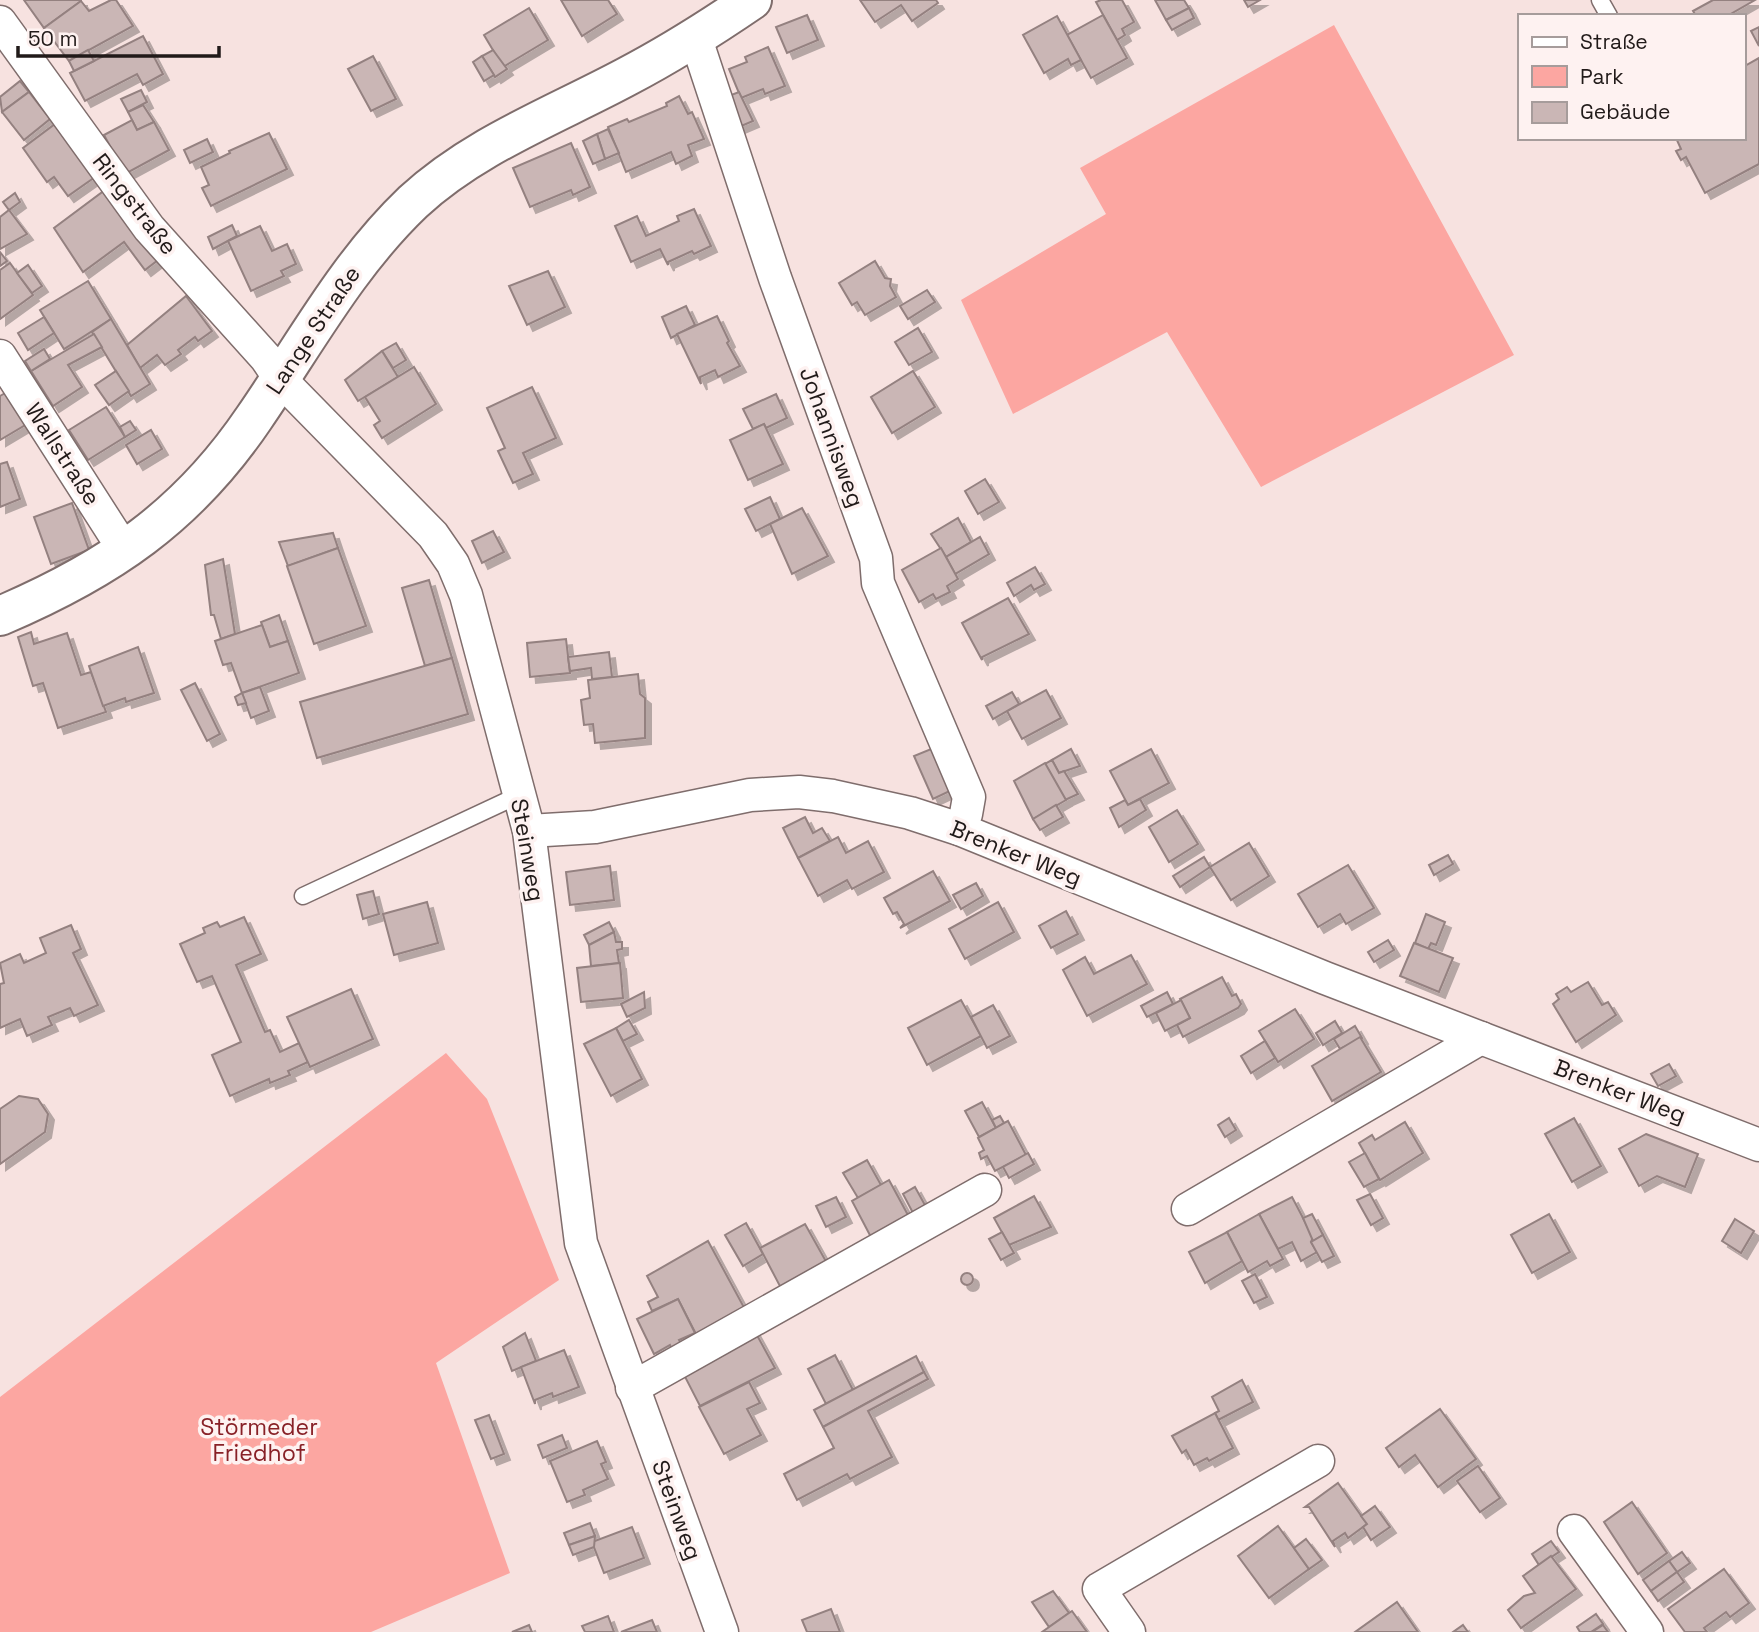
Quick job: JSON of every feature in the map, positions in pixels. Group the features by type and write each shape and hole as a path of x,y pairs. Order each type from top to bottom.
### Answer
{"main road":[{"name":"Lange Straße","path":"0,616 83,578 166,520 208,475 253,420 347,274 413,202 472,154 696,39 752,0"}],"street":[{"name":"Ringstraße","path":"0,22 149,228 266,358 280,379"},
{"name":"Johannisweg","path":"696,39 775,278 876,558 878,583 969,797 966,814 959,829"},
{"name":"Wallstraße","path":"0,356 125,551"},
{"name":"Steinweg","path":"280,379 433,535 453,564 466,595 528,831 581,1243 722,1632"},
{"name":"Brenker Weg","path":"528,831 595,827 750,795 799,792 834,796 897,810 959,829 1160,913 1759,1145"},
{"path":"1188,1209 1481,1038"},
{"path":"632,1388 985,1190"},
{"path":"1129,1632 1099,1589 1318,1461"},
{"path":"1574,1531 1647,1632"}],"lane":[{"path":"303,896 519,795"}],"green space":[{"path":"1334,25 1514,355 1261,487 1167,332 1013,414 961,300 1106,214 1080,168"},
{"name":"Störmeder Friedhof","path":"446,1053 487,1099 559,1280 436,1363 510,1573 371,1632 0,1632 0,1397"}],"building":[{"path":"24,0 81,0 81,1 44,28"},
{"path":"116,0 133,26 69,61 44,28 81,1 89,11"},
{"path":"561,0 608,0 617,14 582,36"},
{"path":"860,0 936,0 938,3 912,21 901,5 875,22"},
{"path":"1122,0 1134,22 1122,29 1125,35 1117,40 1096,2"},
{"path":"1155,0 1184,0 1189,8 1166,20"},
{"path":"1244,0 1260,0 1248,7"},
{"path":"1713,0 1755,0 1730,14 1695,14 1693,11"},
{"path":"529,8 548,40 503,67 484,35"},
{"path":"1189,8 1194,18 1172,30 1166,20"},
{"path":"807,15 818,40 787,53 776,27"},
{"path":"1103,15 1127,58 1091,78 1067,35"},
{"path":"1057,16 1081,60 1071,65 1068,59 1044,73 1023,35"},
{"path":"1759,27 1759,46 1751,31"},
{"path":"143,36 163,74 143,85 137,74 85,101 70,73"},
{"path":"768,47 785,86 765,94 763,89 741,98 729,69 747,62 745,57"},
{"path":"88,50 94,61 74,71 69,61"},
{"path":"493,50 507,69 495,77 482,56"},
{"path":"373,56 396,99 371,111 348,69"},
{"path":"482,56 494,75 484,81 473,62"},
{"path":"1759,58 1759,164 1705,193 1686,157 1681,160 1676,151 1681,149 1677,140 1745,140 1745,66"},
{"path":"20,81 29,92 2,112 0,97"},
{"path":"141,90 147,102 128,112 121,99"},
{"path":"29,92 50,119 24,140 2,112"},
{"path":"739,92 753,121 739,127 726,97"},
{"path":"679,96 688,114 692,112 704,139 688,145 692,156 676,164 671,152 626,172 608,127 627,119 629,122 667,106 666,103"},
{"path":"143,105 154,122 137,130 128,112"},
{"path":"132,120 137,130 154,122 169,150 125,174 104,135"},
{"path":"55,124 95,177 68,196 54,177 47,182 23,148"},
{"path":"608,129 619,153 605,159 597,134"},
{"path":"269,133 287,169 211,206 202,188 209,185 201,167"},
{"path":"597,134 605,159 593,164 583,141"},
{"path":"207,139 213,152 190,163 184,150"},
{"path":"571,143 590,187 573,195 571,190 530,207 513,168"},
{"path":"105,190 158,260 145,270 124,242 83,272 54,228"},
{"path":"15,193 20,202 9,210 3,202"},
{"path":"694,209 711,246 694,254 692,251 668,262 668,265 660,249 631,262 615,226 637,216 646,236 679,221 677,216"},
{"path":"9,210 27,234 0,249 0,217"},
{"path":"232,225 237,236 213,249 208,237"},
{"path":"260,226 272,251 287,244 296,264 281,271 284,276 251,291 228,241"},
{"path":"0,252 7,261 0,266"},
{"path":"875,261 885,278 891,279 890,286 896,297 865,315 857,302 852,305 839,283"},
{"path":"10,263 33,295 0,319 0,270"},
{"path":"28,265 42,286 32,293 17,273"},
{"path":"548,271 565,307 527,325 509,286"},
{"path":"88,281 111,319 64,349 40,310"},
{"path":"927,290 935,302 908,319 900,306"},
{"path":"186,296 212,331 198,341 195,337 178,350 181,354 165,365 157,355 140,368 127,345"},
{"path":"686,306 695,325 671,338 662,317"},
{"path":"717,316 729,341 727,343 740,366 718,377 715,370 700,377 701,384 677,334"},
{"path":"44,317 54,333 28,350 18,333"},
{"path":"111,319 150,384 131,396 92,332"},
{"path":"918,328 932,352 909,365 895,342"},
{"path":"94,334 102,347 68,365 82,387 53,406 31,371"},
{"path":"396,343 406,360 393,368 382,351"},
{"path":"44,349 50,359 31,371 25,361"},
{"path":"382,351 398,377 358,401 345,380"},
{"path":"414,367 436,404 382,438 374,425 380,421 365,397"},
{"path":"116,371 129,391 109,405 95,385"},
{"path":"913,371 935,407 892,433 871,397"},
{"path":"532,387 556,438 523,453 533,474 513,483 498,451 505,448 487,408"},
{"path":"7,392 27,424 0,440 0,396"},
{"path":"776,394 787,418 766,428 764,424 753,429 743,409"},
{"path":"106,407 125,437 88,460 69,430"},
{"path":"130,421 136,430 125,437 120,427"},
{"path":"764,424 783,464 748,480 730,440"},
{"path":"151,430 162,449 137,464 126,445"},
{"path":"7,462 20,499 0,507 0,464"},
{"path":"985,479 999,502 978,514 965,491"},
{"path":"770,497 780,519 756,531 745,509"},
{"path":"72,503 89,550 51,564 34,517"},
{"path":"802,508 828,556 792,574 770,524"},
{"path":"958,518 971,542 946,557 931,534"},
{"path":"493,531 504,552 482,563 472,541"},
{"path":"333,533 338,548 288,566 279,542"},
{"path":"980,537 989,554 955,574 946,557"},
{"path":"338,548 366,626 314,644 287,566"},
{"path":"941,548 958,579 947,586 950,592 936,599 933,594 919,602 902,570"},
{"path":"223,559 235,634 221,639 214,615 211,615 205,565"},
{"path":"1035,567 1045,584 1034,590 1031,585 1014,596 1007,583"},
{"path":"429,580 452,658 425,666 402,588"},
{"path":"1008,598 1029,634 982,657 982,660 962,623"},
{"path":"279,615 288,641 270,647 261,622"},
{"path":"262,625 270,647 288,641 299,673 242,693 231,663 223,665 215,641"},
{"path":"31,632 34,644 67,633 81,675 91,672 106,712 58,728 43,683 33,686 18,637"},
{"path":"566,639 570,673 530,677 527,643"},
{"path":"138,647 154,693 126,702 125,698 103,706 89,666"},
{"path":"609,652 612,677 592,679 591,668 570,671 568,657"},
{"path":"452,658 468,714 317,758 300,702"},
{"path":"638,674 640,694 645,698 645,738 595,743 593,724 584,725 581,700 590,698 588,680"},
{"path":"195,683 220,734 207,741 181,690"},
{"path":"260,687 269,711 251,718 242,693"},
{"path":"1046,690 1061,718 1022,739 1007,711"},
{"path":"1012,692 1019,704 993,719 986,706"},
{"path":"242,693 246,703 238,705 235,697"},
{"path":"936,747 954,789 933,799 914,756"},
{"path":"1071,749 1080,766 1059,773 1052,760"},
{"path":"1151,749 1169,783 1128,805 1110,771"},
{"path":"1052,760 1059,773 1064,771 1078,794 1065,800 1045,764"},
{"path":"1045,763 1066,800 1033,819 1014,781"},
{"path":"1140,799 1146,810 1119,827 1110,808 1125,800 1128,805"},
{"path":"1056,805 1063,817 1040,830 1033,819"},
{"path":"1177,810 1198,844 1169,862 1149,827"},
{"path":"805,817 813,833 822,828 830,841 798,858 783,828"},
{"path":"838,837 846,853 868,841 884,872 852,889 847,880 818,896 798,858"},
{"path":"1249,843 1269,876 1231,900 1210,867"},
{"path":"1448,855 1453,864 1434,875 1429,865"},
{"path":"1204,857 1210,867 1180,887 1173,876"},
{"path":"1348,865 1374,908 1346,924 1340,914 1318,927 1298,894"},
{"path":"610,866 614,900 570,905 566,872"},
{"path":"933,871 950,901 900,928 904,924 897,912 893,914 884,898"},
{"path":"976,883 983,896 961,909 953,895"},
{"path":"373,891 379,914 363,919 357,895"},
{"path":"427,902 438,943 394,955 383,914"},
{"path":"998,902 1014,932 965,959 949,929"},
{"path":"1066,911 1078,934 1051,948 1039,926"},
{"path":"1426,914 1445,922 1436,945 1431,943 1428,949 1415,943"},
{"path":"244,917 261,954 236,965 265,1032 270,1030 280,1052 299,1043 308,1062 288,1071 290,1075 270,1083 269,1079 230,1096 212,1055 241,1042 212,976 197,982 180,944 205,933 203,928 217,922 220,927"},
{"path":"609,922 614,932 589,945 584,935"},
{"path":"71,925 81,949 73,953 98,1005 74,1016 70,1008 48,1017 52,1025 27,1036 20,1019 0,1028 0,984 4,983 0,963 20,954 24,963 46,953 40,938"},
{"path":"614,932 616,942 622,942 622,949 617,950 619,963 591,966 589,945"},
{"path":"1388,940 1394,950 1374,962 1368,952"},
{"path":"1414,943 1453,958 1439,992 1400,976"},
{"path":"1131,955 1147,984 1087,1016 1063,970 1085,957 1094,974"},
{"path":"620,963 623,998 581,1002 577,968"},
{"path":"1222,977 1232,996 1236,994 1241,1004 1183,1037 1177,1025 1190,1018 1180,999"},
{"path":"1588,982 1602,1005 1608,1002 1616,1015 1576,1042 1553,1004 1559,999 1556,994 1567,987 1571,992"},
{"path":"351,989 373,1039 310,1067 287,1017"},
{"path":"644,992 645,1008 627,1017 621,1004"},
{"path":"1167,992 1173,1004 1147,1017 1141,1006"},
{"path":"961,1000 981,1036 927,1065 908,1028"},
{"path":"1181,1000 1190,1018 1165,1031 1156,1013"},
{"path":"993,1005 1010,1036 987,1048 971,1017"},
{"path":"1295,1009 1314,1039 1278,1062 1259,1031"},
{"path":"629,1020 637,1034 623,1041 616,1028"},
{"path":"1335,1021 1342,1033 1323,1045 1316,1033"},
{"path":"1355,1026 1362,1038 1340,1049 1334,1039"},
{"path":"616,1028 642,1079 611,1096 584,1044"},
{"path":"1360,1037 1381,1072 1332,1101 1312,1066"},
{"path":"1265,1041 1275,1058 1251,1073 1241,1056"},
{"path":"1669,1064 1676,1076 1658,1086 1651,1074"},
{"path":"19,1096 38,1099 48,1114 45,1132 0,1164 0,1109"},
{"path":"982,1102 996,1128 979,1137 965,1111"},
{"path":"1000,1116 1004,1123 996,1128 992,1120"},
{"path":"1229,1118 1236,1130 1225,1137 1218,1125"},
{"path":"1574,1118 1601,1166 1572,1182 1545,1134"},
{"path":"1008,1121 1026,1155 995,1171 987,1156 981,1159 979,1153 984,1150 978,1138"},
{"path":"1405,1122 1423,1153 1380,1180 1359,1143 1372,1135 1375,1140"},
{"path":"1646,1134 1698,1154 1685,1187 1657,1176 1639,1186 1619,1149"},
{"path":"1028,1153 1034,1164 1009,1178 1003,1167"},
{"path":"1365,1153 1379,1179 1364,1187 1349,1162"},
{"path":"867,1160 881,1185 858,1198 843,1173"},
{"path":"889,1180 909,1217 872,1239 852,1201"},
{"path":"915,1187 926,1207 913,1213 903,1194"},
{"path":"1370,1194 1383,1218 1371,1225 1357,1200"},
{"path":"1034,1196 1051,1227 1009,1245 994,1218"},
{"path":"836,1197 846,1217 826,1227 816,1206"},
{"path":"1292,1197 1313,1237 1311,1242 1317,1252 1301,1261 1292,1242 1278,1249 1259,1214"},
{"path":"1259,1214 1283,1259 1270,1266 1267,1261 1248,1272 1227,1232"},
{"path":"1312,1214 1323,1235 1313,1241 1303,1218"},
{"path":"1549,1214 1570,1252 1532,1273 1511,1235"},
{"path":"1735,1219 1754,1231 1741,1253 1722,1241"},
{"path":"746,1223 763,1254 743,1266 725,1235"},
{"path":"805,1224 828,1265 782,1290 760,1248"},
{"path":"1002,1232 1014,1253 1001,1260 989,1239"},
{"path":"1227,1232 1242,1261 1205,1283 1189,1252"},
{"path":"1323,1235 1334,1256 1322,1262 1311,1242"},
{"path":"708,1241 747,1313 699,1340 678,1299 652,1311 648,1302 658,1297 647,1276"},
{"path":"967,1273 973,1279 967,1285 961,1279"},
{"path":"1255,1274 1267,1297 1254,1303 1242,1281"},
{"path":"678,1299 695,1333 679,1340 682,1345 672,1350 670,1345 654,1354 637,1319"},
{"path":"753,1328 775,1368 700,1406 681,1369"},
{"path":"525,1333 536,1361 512,1371 503,1347"},
{"path":"564,1350 579,1387 553,1397 552,1393 535,1400 535,1404 521,1367"},
{"path":"835,1355 853,1390 826,1404 808,1369"},
{"path":"916,1356 924,1372 823,1427 814,1410"},
{"path":"924,1372 928,1379 868,1411 892,1457 850,1479 847,1474 797,1500 784,1474 834,1448 823,1427"},
{"path":"1242,1380 1253,1402 1218,1420 1215,1413 1219,1411 1212,1397"},
{"path":"749,1382 760,1403 747,1409 761,1435 724,1454 699,1407"},
{"path":"1440,1409 1476,1459 1438,1487 1415,1455 1399,1467 1386,1448"},
{"path":"1215,1413 1233,1448 1209,1461 1207,1458 1194,1465 1186,1450 1182,1453 1172,1436"},
{"path":"489,1415 504,1454 491,1459 475,1420"},
{"path":"562,1435 567,1448 543,1458 538,1445"},
{"path":"597,1441 606,1462 601,1464 608,1479 583,1490 585,1495 567,1502 550,1461"},
{"path":"1478,1466 1500,1498 1480,1512 1457,1481"},
{"path":"1338,1483 1367,1524 1348,1538 1345,1533 1333,1541 1335,1547 1309,1507 1305,1507"},
{"path":"1632,1502 1667,1553 1638,1574 1604,1522"},
{"path":"1375,1506 1390,1527 1371,1540 1363,1527 1367,1524 1361,1516"},
{"path":"590,1523 595,1536 569,1545 564,1533"},
{"path":"1278,1526 1309,1569 1269,1598 1238,1556"},
{"path":"632,1527 644,1558 604,1573 592,1542"},
{"path":"595,1536 594,1547 573,1555 569,1545"},
{"path":"1306,1539 1322,1560 1309,1569 1294,1548"},
{"path":"1551,1541 1559,1552 1539,1565 1532,1554"},
{"path":"1682,1552 1690,1563 1677,1572 1669,1561"},
{"path":"1551,1556 1576,1589 1521,1628 1508,1610 1524,1596 1535,1593 1523,1576"},
{"path":"1669,1561 1677,1572 1651,1591 1643,1580"},
{"path":"1724,1569 1749,1603 1730,1617 1726,1612 1704,1628 1707,1632 1685,1632 1668,1609"},
{"path":"1677,1572 1684,1582 1658,1601 1651,1591"},
{"path":"1053,1591 1069,1613 1049,1627 1032,1602"},
{"path":"1397,1602 1418,1632 1355,1632"},
{"path":"831,1609 840,1632 807,1632 802,1620"},
{"path":"1072,1611 1087,1632 1042,1632 1069,1613"},
{"path":"1596,1614 1603,1624 1591,1632 1580,1632 1577,1627"},
{"path":"608,1616 614,1632 585,1632 582,1626"},
{"path":"652,1620 657,1632 621,1632"},
{"path":"529,1625 532,1632 512,1632"},
{"path":"1463,1625 1468,1632 1453,1632"},
{"path":"1603,1625 1608,1632 1592,1632"}]}
